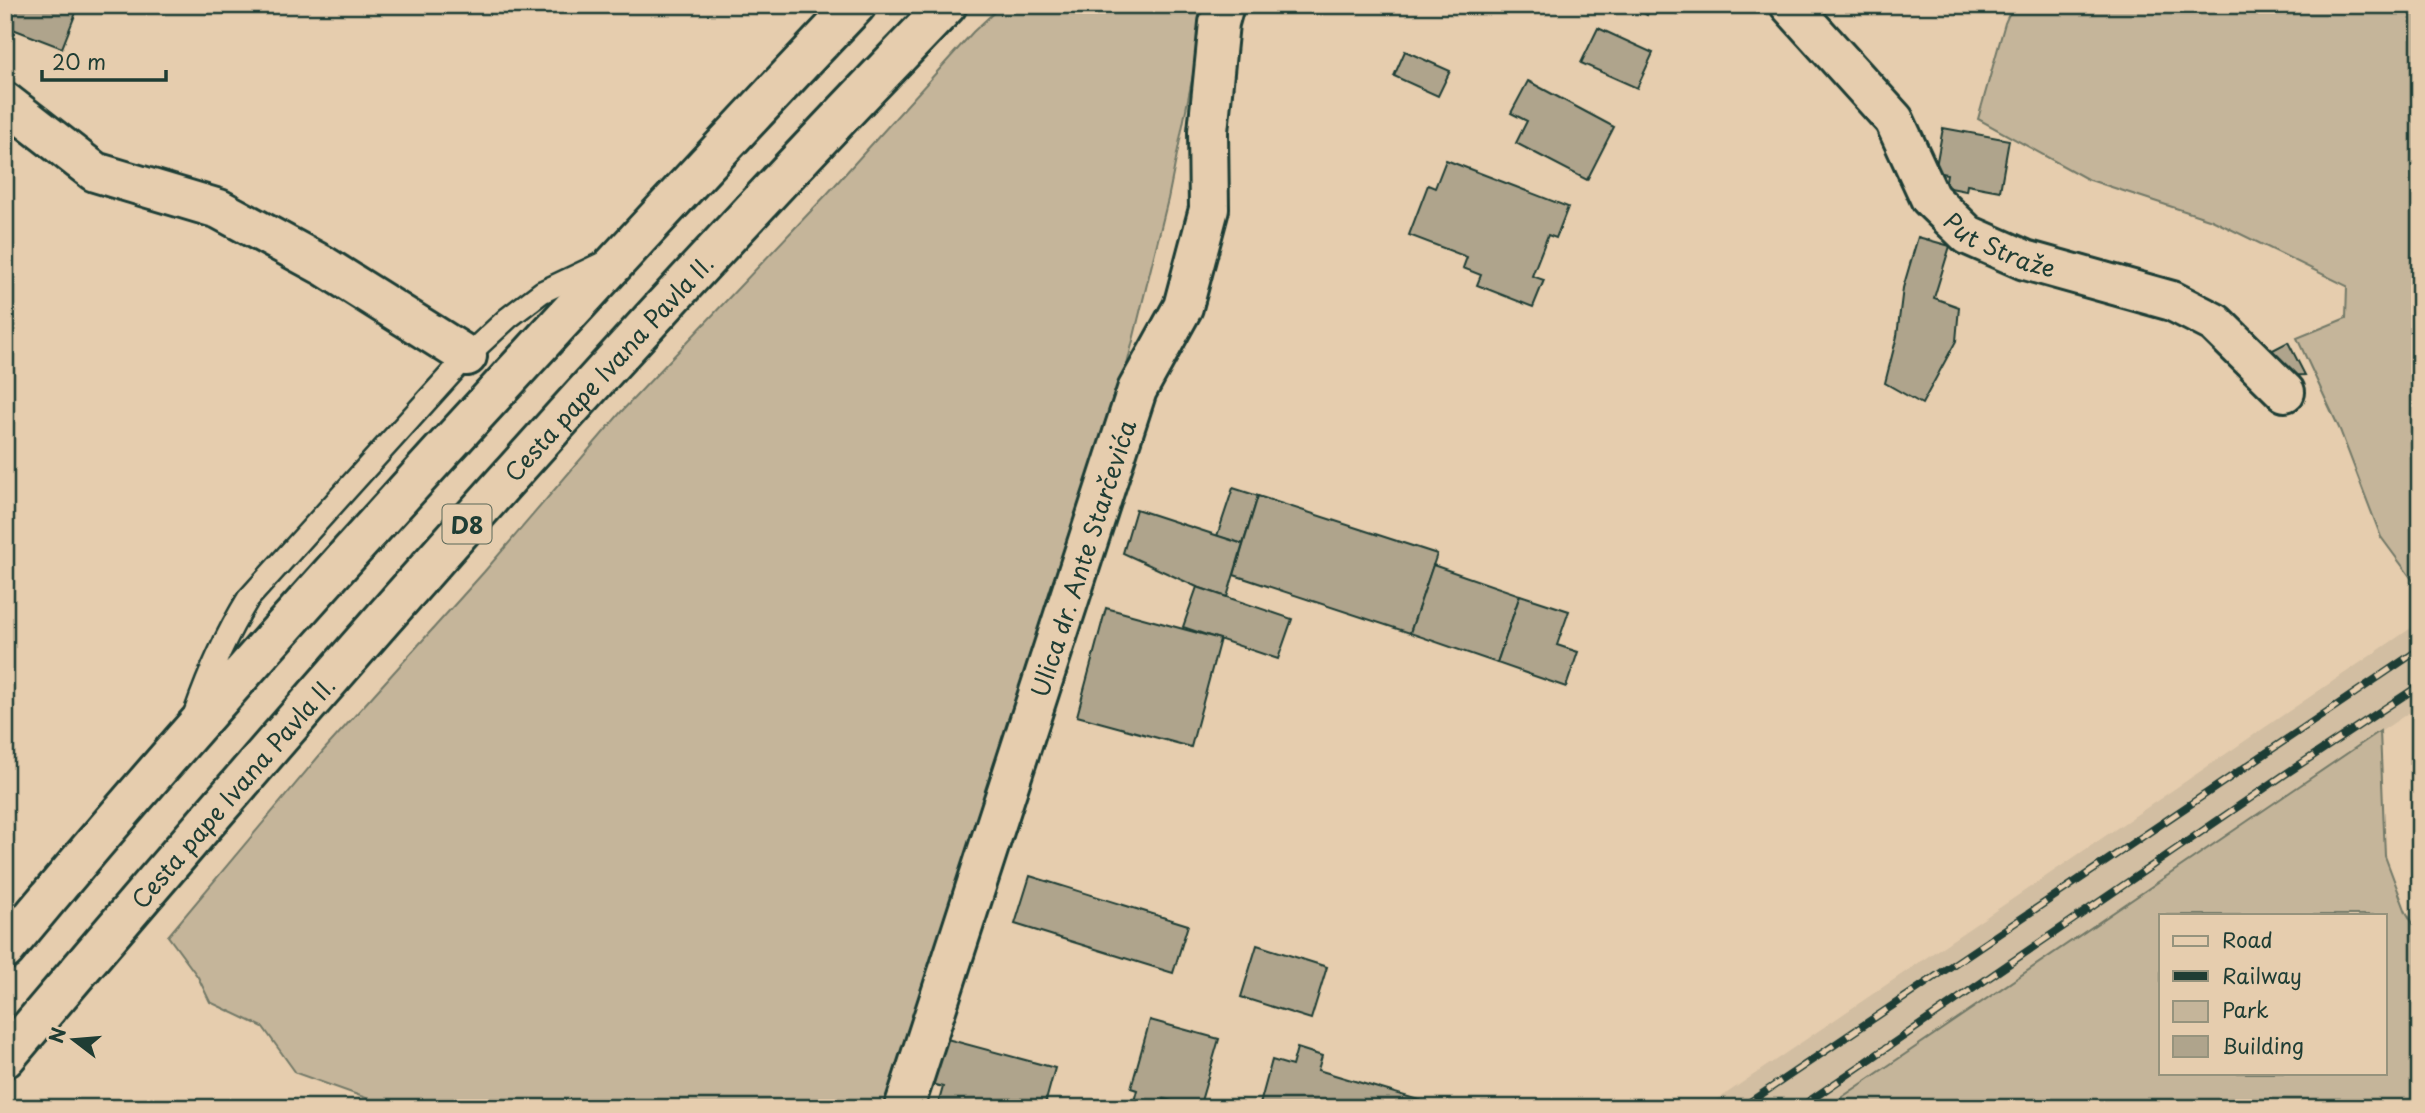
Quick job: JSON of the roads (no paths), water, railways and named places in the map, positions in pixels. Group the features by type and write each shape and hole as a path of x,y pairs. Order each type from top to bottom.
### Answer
{"main road":[{"name":"D8","path":"5,950 189,732 620,256 856,5"},
{"name":"Cesta pape Ivana Pavla II.","path":"5,1058 423,572 761,201 947,5"},
{"name":"Ulica dr. Ante Starčevića","path":"904,1108 1137,390 1183,307 1209,209 1208,131 1219,23 1224,5"},
{"name":"Put Straže","path":"1790,5 1894,120 1930,198 1968,235 2025,260 2172,301 2215,323 2285,392"},
{"path":"5,102 95,172 219,209 324,265 467,356"}],"lane":[{"path":"189,732 208,677 230,628 248,599 467,356 508,318 542,292 620,256"}],"railway":[{"path":"1741,1108 2420,649"},
{"path":"1799,1108 2284,775 2420,685"}]}
